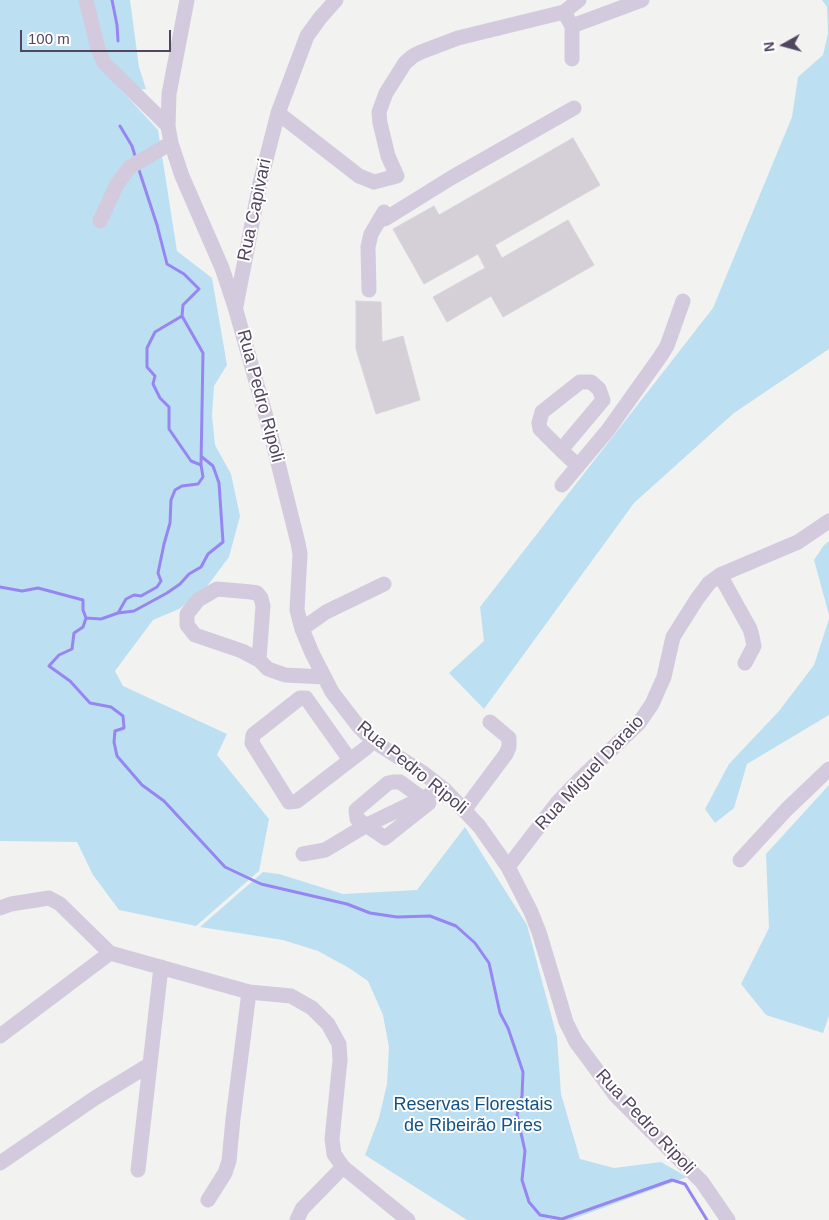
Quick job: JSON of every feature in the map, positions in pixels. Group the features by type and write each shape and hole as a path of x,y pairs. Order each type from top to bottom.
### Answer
{"street":[{"path":"86,0 98,49 104,63 168,126"},
{"name":"Rua Pedro Ripoli","path":"187,0 169,94 168,126 171,143 182,176 222,268 235,308 298,543 300,554 297,610 302,629 324,677 344,710 373,741 422,772 445,790 479,826 508,867 531,912 539,932 566,1022 588,1061 616,1096 702,1182 728,1220"},
{"name":"Rua Capivari","path":"235,308 260,183 278,113 307,36 336,0"},
{"path":"278,113 359,176 374,182 397,176 388,156 379,112 386,94 405,63 421,52 458,38 564,12 579,0"},
{"path":"572,26 642,0"},
{"path":"564,12 572,26 572,59"},
{"path":"369,290 368,247 371,234 384,215 574,108"},
{"path":"100,222 118,184 134,164 171,143"},
{"path":"562,484 608,430 660,357 667,346 683,302"},
{"path":"561,450 603,400 599,389 591,382 580,382 542,412 539,423 540,430 561,450 578,466"},
{"name":"Rua Miguel Daraio","path":"508,867 557,803 639,723 652,704 664,678 673,637 697,599 710,583 720,575 798,542 829,521"},
{"path":"720,575 750,628 754,646 746,663"},
{"path":"302,629 326,612 384,584"},
{"path":"259,660 263,606 261,598 257,594 217,589 198,600 187,614 187,625 196,635 242,651 277,673 324,677"},
{"path":"350,760 306,698 300,698 252,735 252,743 289,802 297,801 350,760 373,741"},
{"path":"465,809 506,754 509,747 509,738 490,722"},
{"path":"740,860 786,810 829,769"},
{"path":"365,826 357,819 356,810 388,783 400,782 423,798"},
{"path":"303,854 325,850 365,826 423,798 445,790"},
{"path":"0,908 11,904 49,898 55,900 110,953 249,992 291,996 312,1008 328,1024 339,1044 340,1060 334,1154 343,1167 408,1220"},
{"path":"0,1036 110,953"},
{"path":"138,1170 161,967"},
{"path":"208,1200 225,1173 229,1160 249,992"},
{"path":"0,1163 95,1098 149,1065"},
{"path":"297,1220 302,1209 343,1167"}],"green space":[{"path":"0,0 130,0 139,67 146,89 122,91 158,130 177,251 212,278 227,365 214,386 212,415 215,445 231,474 240,516 229,557 205,589 179,609 153,620 115,671 123,686 227,734 217,755 269,819 259,871 196,926 119,910 93,875 77,842 0,841"},
{"path":"822,0 829,0 829,349 734,413 634,503 484,709 449,673 484,641 480,607 713,308 792,117 798,77 823,55 828,33 827,7"},
{"path":"829,541 829,615 814,560"},
{"path":"829,619 829,715 747,764 734,808 715,823 705,809 729,764 779,711 814,665"},
{"path":"829,785 829,1016 823,1033 766,1015 741,984 769,928 766,854"},
{"name":"Reservas Florestais de Ribeirão Pires","path":"465,827 527,925 557,1037 561,1094 580,1159 614,1168 661,1162 687,1177 570,1220 467,1220 365,1155 379,1118 387,1084 389,1047 383,1015 368,981 318,951 283,940 200,927 263,872 279,874 343,894 417,890"}],"building":[{"path":"573,138 600,185 495,245 502,258 568,220 594,265 503,317 491,296 447,322 433,297 485,268 478,254 424,284 393,229 434,206 439,215"},
{"path":"356,301 381,302 382,342 403,336 420,400 376,414 356,349"}],"waterway":[{"path":"112,0 118,41"},
{"path":"120,126 132,146 136,159"},
{"path":"138,167 157,225 167,264 184,274 199,289 183,305 182,316 203,353 201,465 203,477 198,484 182,486 175,490 171,500 170,523 158,573 161,581 157,587 141,596 134,595 126,599 118,613 101,619 86,618 83,627 74,633 72,649 59,655 49,666 70,681 90,703 111,707 123,716 124,728 115,731 114,742 117,756 142,785 164,801 225,867 261,884 347,904 370,913 397,917 430,916 456,926 475,943 489,963 500,1013 508,1028 523,1072 522,1096 517,1115 525,1151 522,1180 529,1202 540,1215 562,1219 672,1180 685,1184 707,1220"},
{"path":"182,316 155,332 147,348 147,367 155,376 153,384 160,398 169,407 169,429 191,461 201,465"},
{"path":"118,613 134,611 167,593 180,584 189,574 201,567 208,554 223,542 219,483 213,466 202,457"},
{"path":"0,587 22,591 38,588 83,600 83,610 86,618"}]}
